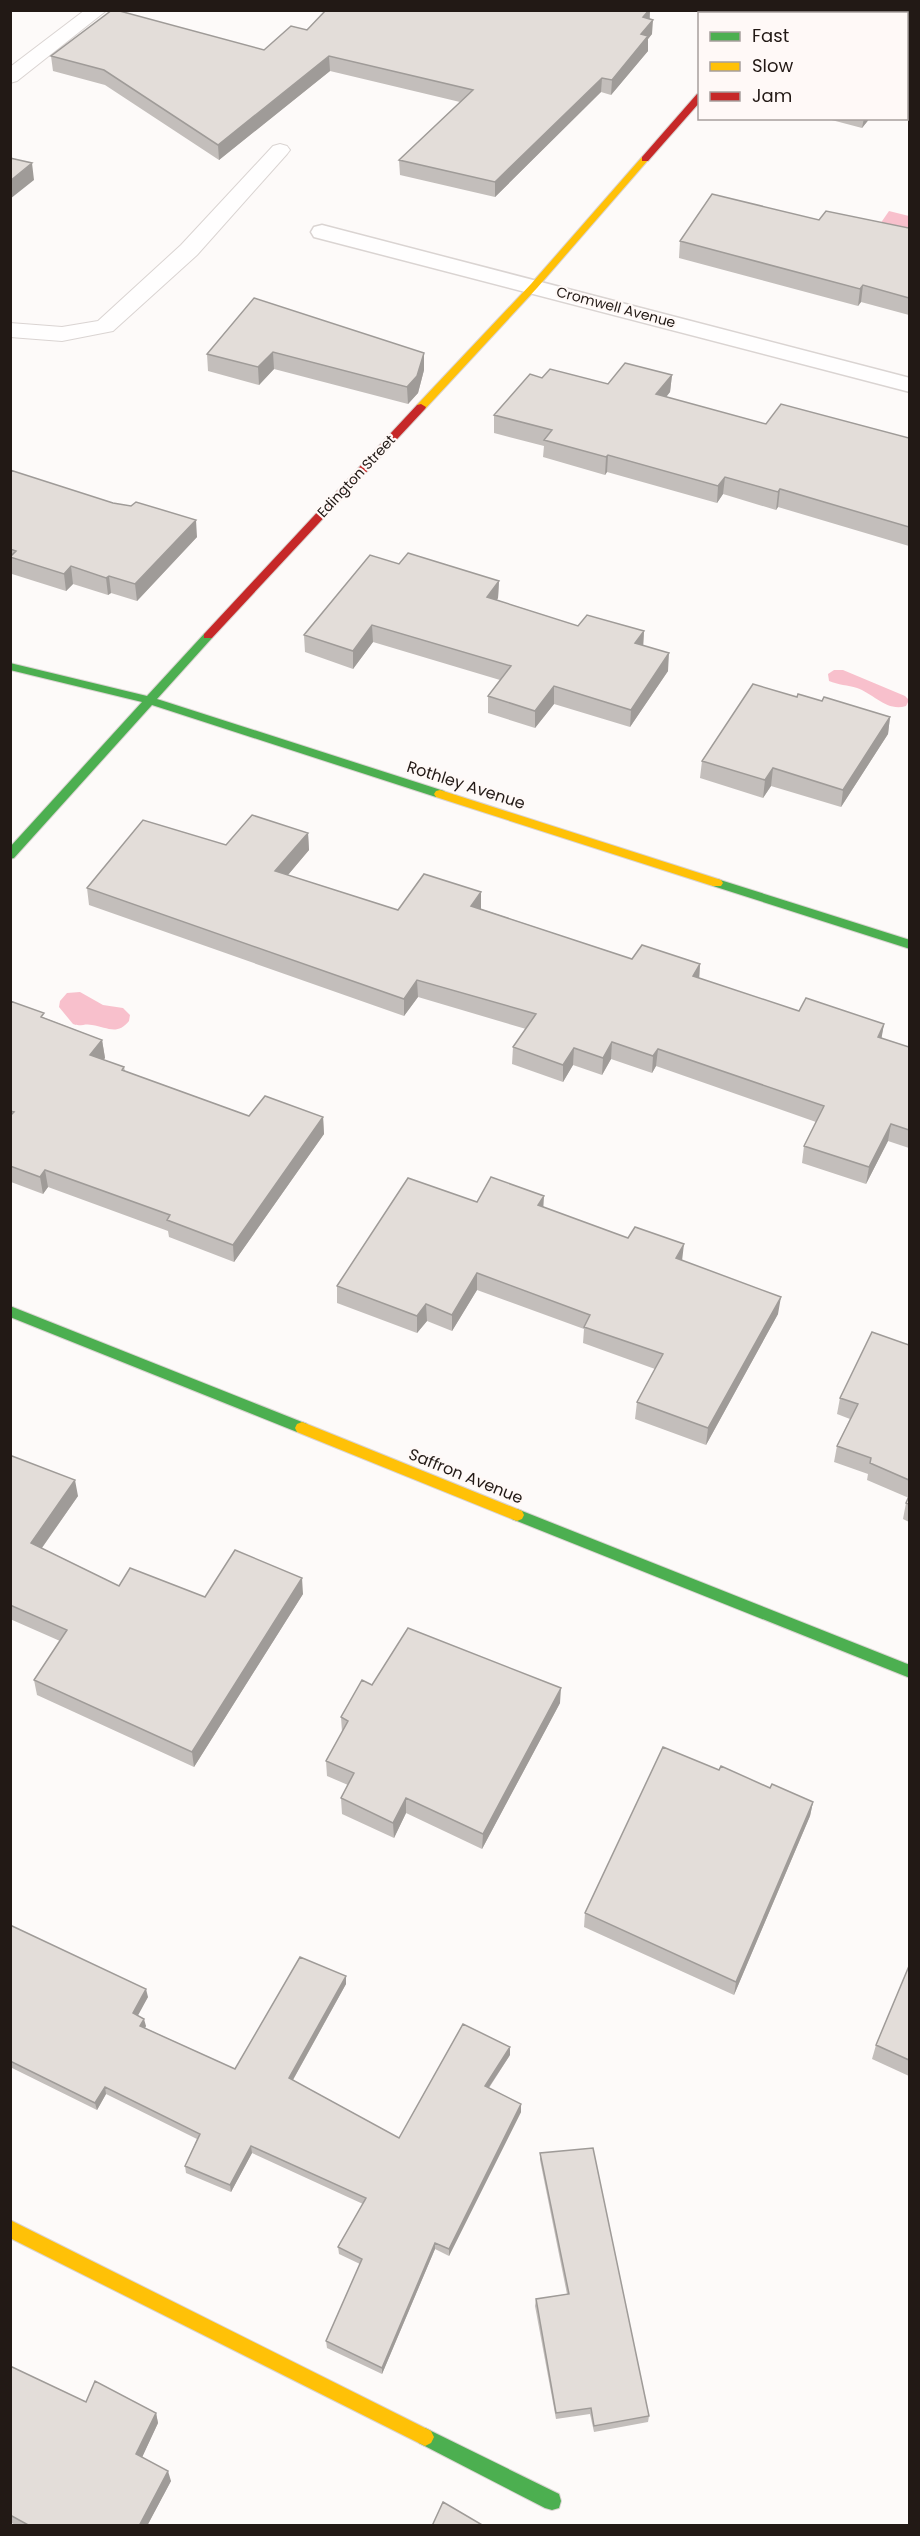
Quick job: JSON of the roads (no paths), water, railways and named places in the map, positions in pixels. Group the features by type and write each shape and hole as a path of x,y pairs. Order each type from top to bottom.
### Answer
{"street":[{"name":"Edington Street","path":"10,855 148,700 534,286 698,97"},
{"name":"Cromwell Avenue","path":"322,232 909,385"},
{"name":"Rothley Avenue","path":"10,666 148,700 909,945"},
{"name":"Saffron Avenue","path":"10,1311 909,1672"},
{"path":"10,2228 552,2501"}],"lane":[{"path":"10,77 98,10"},
{"path":"10,330 62,334 105,326 189,250 280,150"}]}
